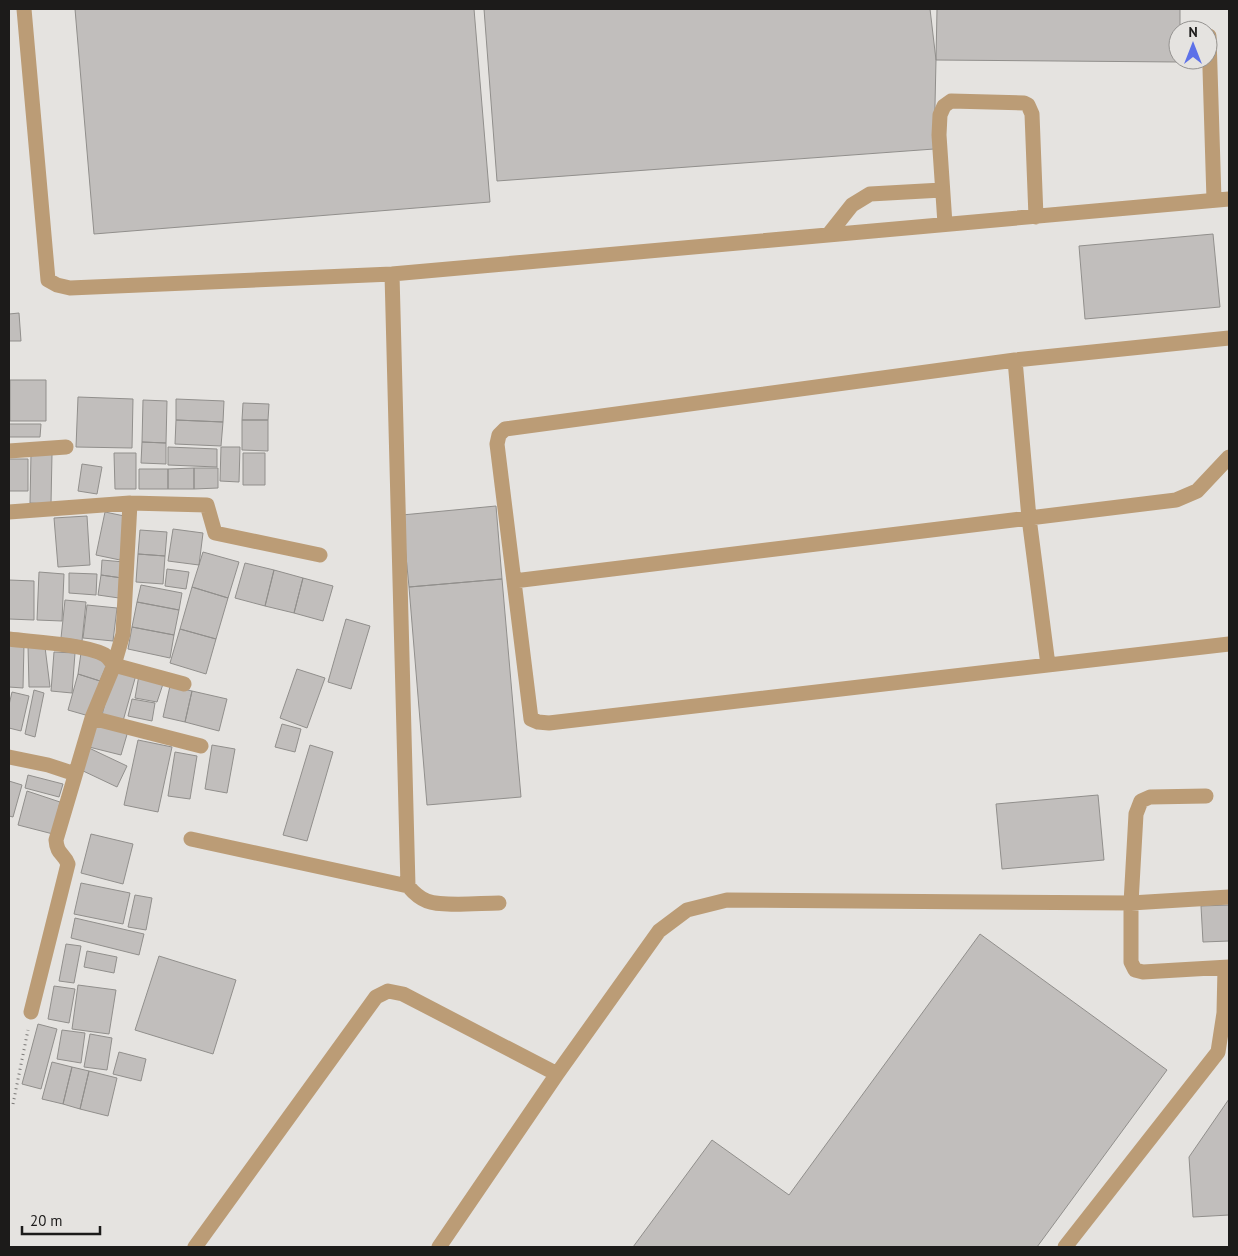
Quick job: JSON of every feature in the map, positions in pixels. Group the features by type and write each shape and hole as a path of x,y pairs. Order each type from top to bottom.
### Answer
{"street":[{"path":"24,9 48,280 57,285 70,288 392,274 1222,199 1212,70"},
{"path":"945,224 939,135 940,115 944,106 951,101 1024,103 1028,105 1032,114 1036,217"},
{"path":"829,234 852,205 870,194 942,190"},
{"path":"392,274 408,886"},
{"path":"1229,338 1015,360 505,430 499,435 497,444 531,719 538,722 549,723 1229,644"},
{"path":"1015,360 1029,518 1048,665"},
{"path":"9,451 66,448"},
{"path":"514,581 1176,500 1197,491 1229,457"},
{"path":"9,512 130,503 207,505 215,533 320,555"},
{"path":"31,1012 68,864 58,852 56,840 92,718 114,665 123,634 130,503"},
{"path":"9,639 75,647 101,653 114,665 184,684"},
{"path":"92,718 201,746"},
{"path":"9,757 48,765 75,774"},
{"path":"1065,1247 1218,1052 1224,1013 1227,968 1143,972 1135,970 1131,962 1131,903 1136,814 1141,801 1150,797 1206,796"},
{"path":"192,839 408,886 426,901 440,903 499,902"},
{"path":"439,1247 658,931 687,910 727,900 1131,903 1229,896"},
{"path":"195,1247 376,997 388,991 402,994 558,1074"}],"path":[{"path":"12,1104 31,1012"}],"building":[{"path":"75,9 474,9 490,202 94,234"},
{"path":"484,9 930,9 936,60 934,149 497,181"},
{"path":"937,9 1180,9 1180,20 1168,20 1168,62 936,60"},
{"path":"1213,234 1220,307 1085,319 1079,246"},
{"path":"19,313 21,341 9,341 9,314"},
{"path":"10,380 46,380 46,421 10,421"},
{"path":"78,397 133,399 132,448 76,447"},
{"path":"176,399 224,401 223,422 176,420"},
{"path":"143,400 167,401 166,443 142,442"},
{"path":"243,403 269,404 268,420 242,420"},
{"path":"176,420 223,422 221,446 175,444"},
{"path":"242,420 268,420 268,451 242,450"},
{"path":"9,424 41,424 40,437 9,437"},
{"path":"142,442 166,443 166,464 141,463"},
{"path":"168,447 217,449 217,467 168,465"},
{"path":"221,447 240,447 239,482 220,481"},
{"path":"114,453 136,453 136,489 115,489"},
{"path":"243,453 265,453 265,485 243,485"},
{"path":"31,454 52,454 51,504 30,503"},
{"path":"9,459 28,459 28,491 9,491"},
{"path":"82,464 102,467 97,494 78,491"},
{"path":"194,468 218,468 218,488 194,489"},
{"path":"194,468 194,489 168,489 168,469"},
{"path":"139,469 168,469 168,489 139,489"},
{"path":"496,506 502,579 409,587 402,515"},
{"path":"105,512 129,517 120,560 96,555"},
{"path":"87,516 90,565 58,567 54,518"},
{"path":"173,529 203,533 199,565 168,561"},
{"path":"140,530 167,532 165,556 138,554"},
{"path":"203,552 239,562 228,598 192,587"},
{"path":"138,554 165,556 163,584 136,582"},
{"path":"102,560 124,562 122,578 101,575"},
{"path":"245,563 274,570 265,606 235,598"},
{"path":"167,569 189,572 186,589 165,586"},
{"path":"274,570 303,578 294,613 265,606"},
{"path":"39,572 64,574 62,621 37,620"},
{"path":"69,573 97,574 96,595 69,593"},
{"path":"101,575 122,578 119,598 98,595"},
{"path":"303,578 333,586 323,621 294,613"},
{"path":"502,579 521,797 427,805 409,587"},
{"path":"9,580 34,581 34,620 9,619"},
{"path":"141,585 182,593 179,610 137,602"},
{"path":"192,587 228,598 216,639 180,629"},
{"path":"65,600 86,602 82,641 61,638"},
{"path":"137,602 179,610 174,635 132,627"},
{"path":"87,605 117,608 113,641 83,638"},
{"path":"346,619 370,626 351,689 328,682"},
{"path":"132,627 174,635 170,658 128,649"},
{"path":"180,629 216,639 206,674 170,663"},
{"path":"9,642 24,644 23,688 9,687"},
{"path":"28,646 45,647 50,687 29,687"},
{"path":"54,652 75,653 72,693 51,691"},
{"path":"81,653 108,662 100,681 78,674"},
{"path":"114,669 136,675 123,721 102,715"},
{"path":"297,669 325,678 307,728 280,718"},
{"path":"78,674 100,681 89,716 68,710"},
{"path":"139,675 164,681 157,702 135,698"},
{"path":"170,686 192,691 185,722 163,717"},
{"path":"34,690 44,693 35,737 25,734"},
{"path":"192,691 227,699 219,731 185,722"},
{"path":"12,692 29,696 21,731 9,728 9,705"},
{"path":"132,699 155,703 152,721 128,716"},
{"path":"92,722 128,731 121,755 85,746"},
{"path":"282,724 301,729 295,752 275,747"},
{"path":"138,740 172,747 158,812 124,805"},
{"path":"212,745 235,749 227,793 205,789"},
{"path":"310,745 333,752 307,841 283,835"},
{"path":"89,748 127,766 117,787 79,769"},
{"path":"175,752 197,756 190,799 168,796"},
{"path":"28,775 63,784 59,797 25,788"},
{"path":"9,781 22,785 13,817 9,816"},
{"path":"27,791 60,802 53,834 18,825"},
{"path":"1098,795 1104,860 1002,869 996,804"},
{"path":"91,834 133,844 123,884 81,873"},
{"path":"81,883 130,893 123,924 74,914"},
{"path":"135,895 152,898 146,930 128,927"},
{"path":"1229,905 1229,941 1203,942 1201,906"},
{"path":"75,918 144,934 139,955 71,938"},
{"path":"980,934 1167,1070 1037,1247 633,1247 712,1140 789,1195"},
{"path":"66,944 81,946 74,983 59,981"},
{"path":"87,951 117,957 114,973 84,967"},
{"path":"159,956 236,980 213,1054 135,1030"},
{"path":"78,985 116,990 109,1034 72,1029"},
{"path":"54,986 75,989 69,1023 48,1019"},
{"path":"38,1024 57,1029 41,1089 22,1084"},
{"path":"62,1030 85,1033 81,1063 57,1059"},
{"path":"90,1034 112,1038 107,1070 84,1067"},
{"path":"119,1052 146,1059 141,1081 113,1074"},
{"path":"52,1062 72,1067 63,1104 42,1099"},
{"path":"72,1067 89,1071 80,1109 63,1104"},
{"path":"89,1071 117,1078 108,1116 80,1109"},
{"path":"1229,1099 1229,1215 1193,1217 1189,1157"}]}
